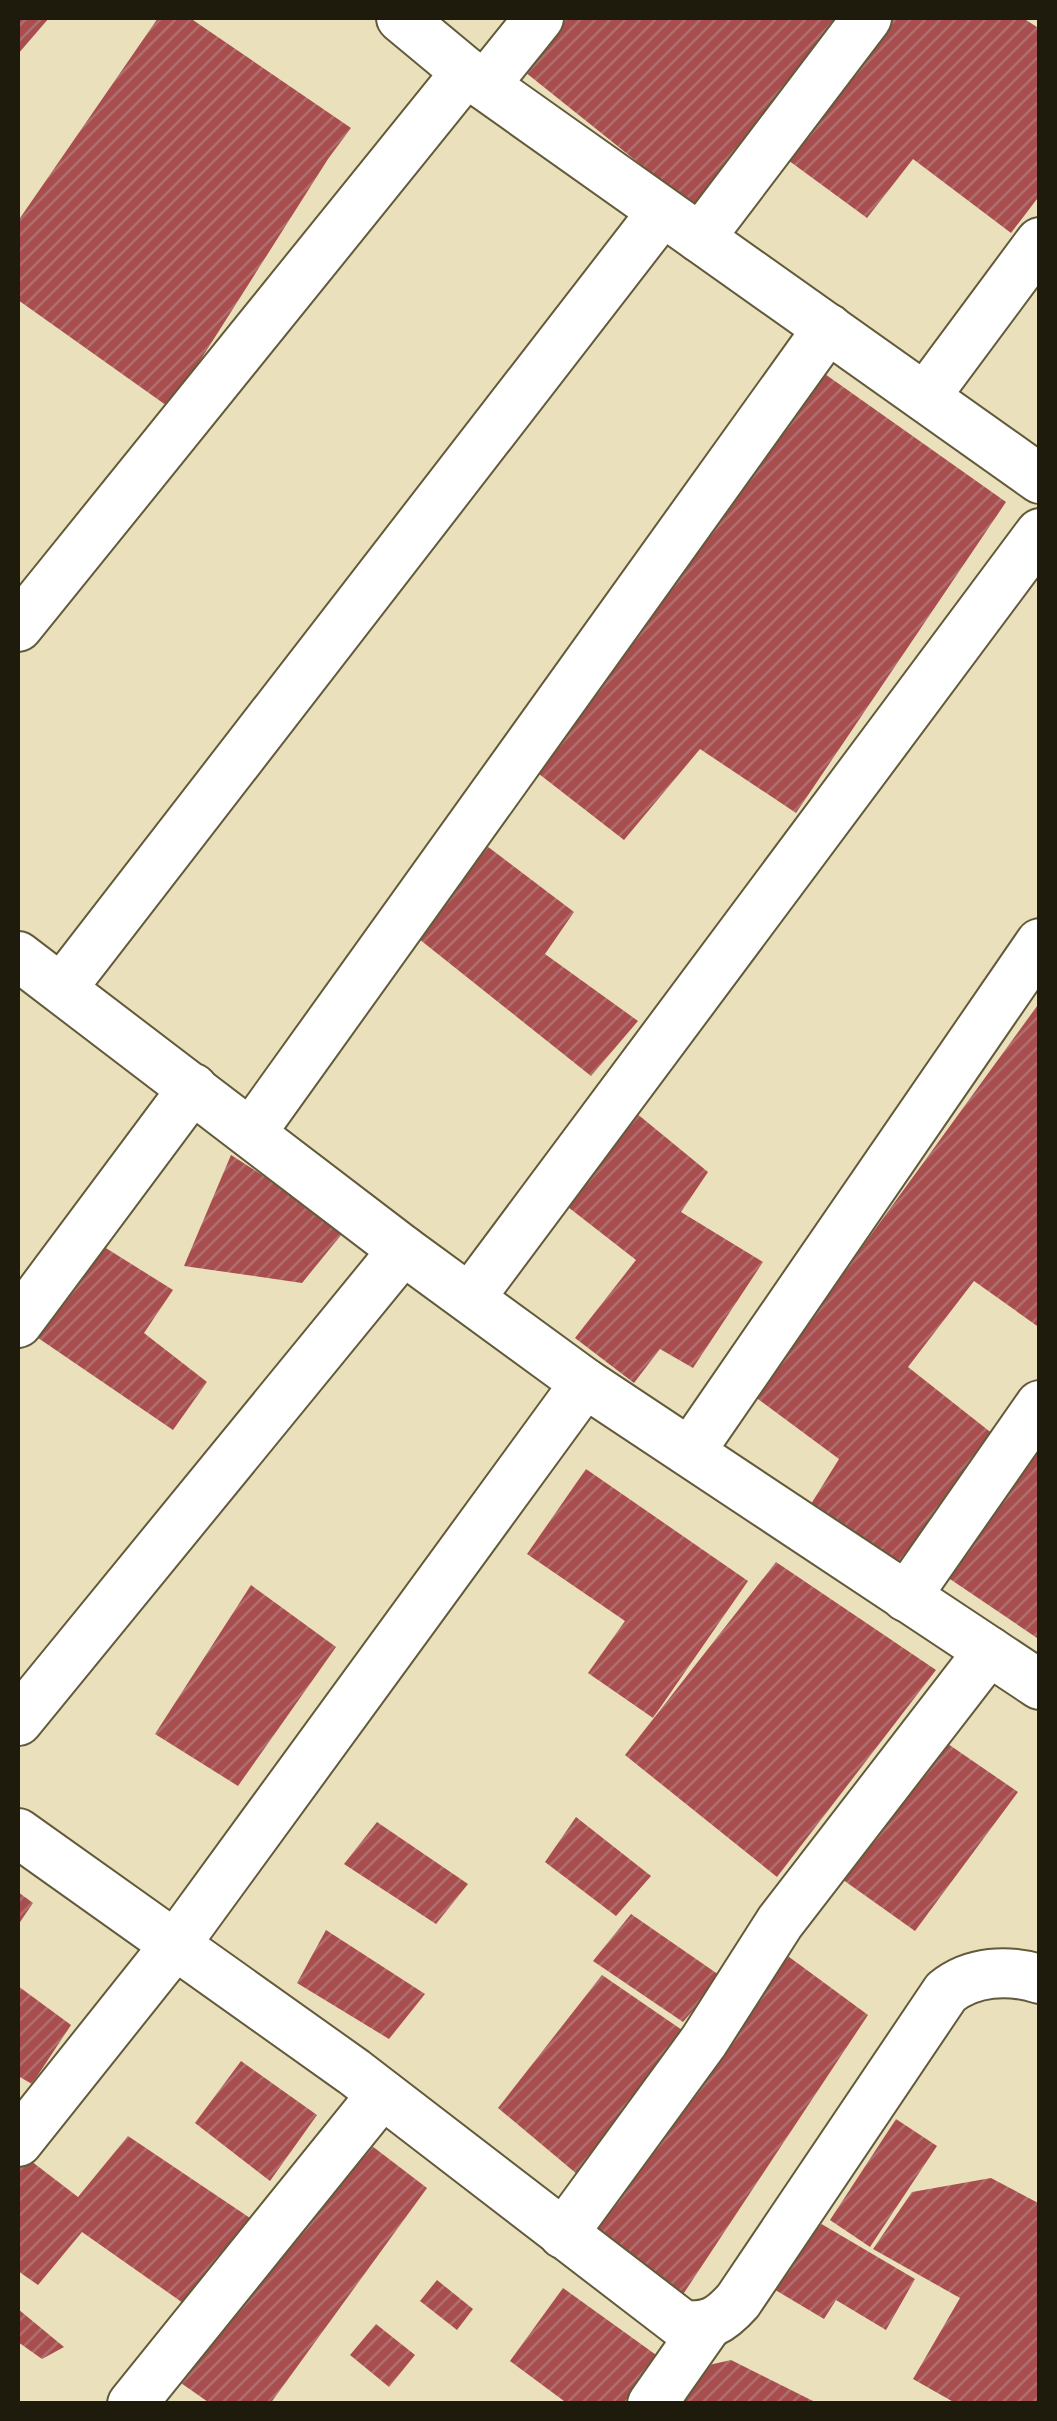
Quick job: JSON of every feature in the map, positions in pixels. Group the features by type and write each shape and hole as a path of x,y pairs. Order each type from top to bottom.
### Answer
{"street":[{"path":"401,18 475,79 1040,478"},
{"path":"18,627 475,79 539,18"},
{"path":"62,988 681,225 868,18"},
{"path":"925,397 1040,242"},
{"path":"251,1133 828,328"},
{"path":"470,1298 1040,533"},
{"path":"690,1452 1040,943"},
{"path":"18,956 403,1250 585,1382 1040,1685"},
{"path":"18,1323 193,1088"},
{"path":"18,1721 403,1250"},
{"path":"18,2142 175,1945 585,1382"},
{"path":"906,1597 1040,1406"},
{"path":"563,2234 704,2041 780,1922 989,1651"},
{"path":"18,1833 382,2094 683,2325 706,2327"},
{"path":"652,2404 706,2327 724,2317 738,2301 946,1992 962,1980 980,1975 1040,1979"},
{"path":"132,2404 382,2094"}],"building":[{"path":"18,18 49,18 18,54"},
{"path":"158,18 190,18 351,128 170,408 18,300 18,221"},
{"path":"566,18 853,18 705,216 525,72"},
{"path":"875,18 1023,18 1040,29 1040,195 1011,233 913,159 867,218 777,152"},
{"path":"815,367 1006,502 796,813 700,749 624,840 530,767"},
{"path":"483,843 574,912 545,954 638,1021 591,1076 404,927"},
{"path":"1040,1002 1040,1328 974,1281 908,1367 1003,1442 908,1573 811,1504 839,1459 754,1396"},
{"path":"630,1108 708,1172 681,1212 763,1262 693,1368 660,1349 634,1383 575,1338 636,1260 559,1200"},
{"path":"231,1155 346,1229 302,1283 184,1266"},
{"path":"85,1235 173,1290 144,1333 207,1382 173,1430 22,1327"},
{"path":"1040,1441 1040,1640 947,1577"},
{"path":"586,1469 748,1581 653,1718 588,1673 625,1621 527,1554"},
{"path":"776,1562 936,1670 777,1877 625,1755"},
{"path":"251,1585 336,1647 238,1786 155,1734"},
{"path":"932,1733 1018,1792 915,1931 832,1872"},
{"path":"576,1817 651,1876 616,1916 545,1862"},
{"path":"377,1822 468,1884 436,1924 344,1864"},
{"path":"18,1892 33,1903 18,1925"},
{"path":"631,1914 722,1977 683,2022 593,1961"},
{"path":"326,1930 425,1994 389,2039 297,1983"},
{"path":"781,1951 868,2015 676,2305 587,2238"},
{"path":"602,1975 701,2043 590,2185 498,2108"},
{"path":"18,1986 71,2025 32,2084 18,2076"},
{"path":"241,2061 317,2115 270,2181 195,2123"},
{"path":"896,2119 937,2146 870,2247 830,2220"},
{"path":"342,2123 427,2188 270,2404 211,2404 145,2358 183,2303 82,2232 38,2285 18,2271 18,2151 78,2197 128,2136 256,2222"},
{"path":"991,2178 1040,2204 1040,2404 957,2404 913,2379 960,2298 873,2249 912,2192"},
{"path":"813,2219 915,2279 886,2330 836,2300 824,2319 772,2288"},
{"path":"437,2280 473,2309 457,2330 420,2301"},
{"path":"563,2288 659,2357 623,2404 568,2404 510,2361"},
{"path":"18,2309 64,2347 42,2359 18,2342"},
{"path":"376,2324 415,2355 389,2387 350,2355"},
{"path":"731,2360 819,2404 655,2404 673,2373"}]}
